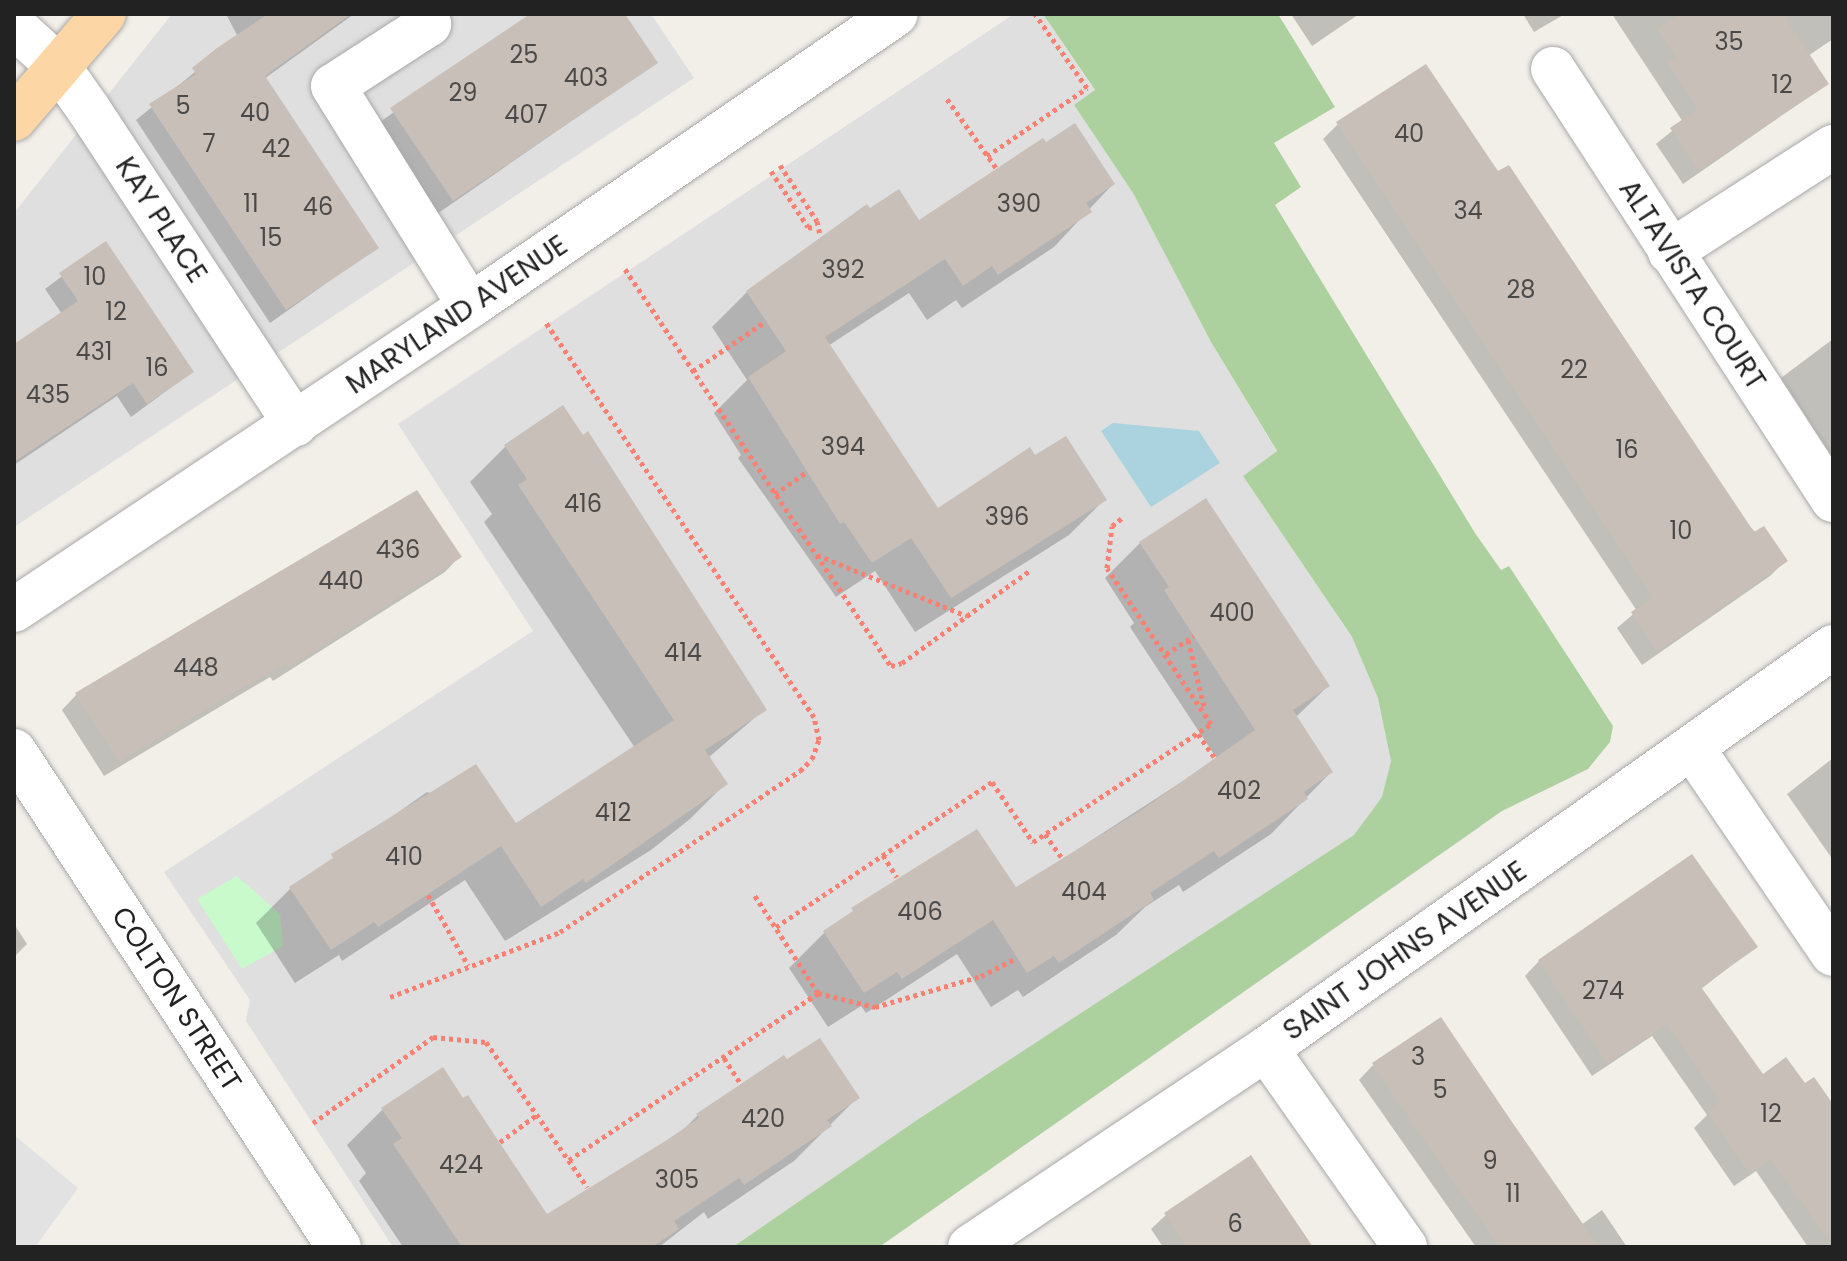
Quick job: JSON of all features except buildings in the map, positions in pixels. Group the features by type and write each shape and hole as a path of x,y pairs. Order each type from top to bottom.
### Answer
{"main road":[{"path":"14,119 104,14"}],"street":[{"name":"MARYLAND AVENUE","path":"14,610 470,306 896,14"},
{"path":"432,17 333,86 470,306"},
{"name":"KAY PLACE","path":"14,26 58,66 295,424"},
{"name":"ALTAVISTA COURT","path":"1553,69 1833,500"},
{"path":"1670,252 1833,147"},
{"name":"SAINT JOHNS AVENUE","path":"970,1247 1266,1049 1833,647"},
{"path":"1693,749 1833,954"},
{"name":"COLTON STREET","path":"14,751 339,1247"},
{"path":"1266,1049 1405,1247"}],"path":[{"path":"987,156 1087,88 1035,14"},
{"path":"947,99 997,169"},
{"path":"780,165 817,221 815,228"},
{"path":"771,171 808,227 815,228 820,235"},
{"path":"625,269 891,666 899,666 1029,571"},
{"path":"693,371 766,321"},
{"path":"390,997 560,932 800,771 812,759 819,740 814,717 546,322"},
{"path":"775,494 806,472"},
{"path":"1122,518 1112,526 1107,568 1204,707"},
{"path":"817,555 968,616"},
{"path":"776,927 992,782 1033,842 1198,734 1211,724 1204,707 1191,638 1166,654"},
{"path":"1198,734 1214,757"},
{"path":"1045,834 1061,857"},
{"path":"883,855 897,877"},
{"path":"753,893 818,993 875,1007 981,976 1014,959"},
{"path":"428,895 468,965"},
{"path":"569,1160 818,993"},
{"path":"310,1125 429,1040 443,1036 493,1046 587,1187"},
{"path":"724,1058 741,1084"},
{"path":"500,1142 538,1114"}],"shaded area":[{"path":"172,14 651,14 694,78 14,527 14,213"},
{"path":"1014,14 1043,14 1095,91 1074,105 1133,193 1211,342 1277,452 1243,476 1480,827 879,1247 393,1247 246,1021 250,1000 164,872 533,631 398,424"},
{"path":"14,1135 78,1188 35,1247 14,1247"}],"green space":[{"path":"1043,14 1278,14 1335,107 1274,143 1301,187 1275,205 1475,533 1501,570 1509,566 1613,726 1610,742 1588,769 1502,811 879,1247 733,1247 917,1120 1354,835 1382,797 1391,761 1378,698 1352,637 1243,476 1277,451 1211,342 1133,193 1074,105 1095,90"},
{"path":"237,876 280,914 283,946 242,969 197,899"}],"water":[{"path":"1113,423 1199,431 1220,463 1151,507 1101,431"}]}
